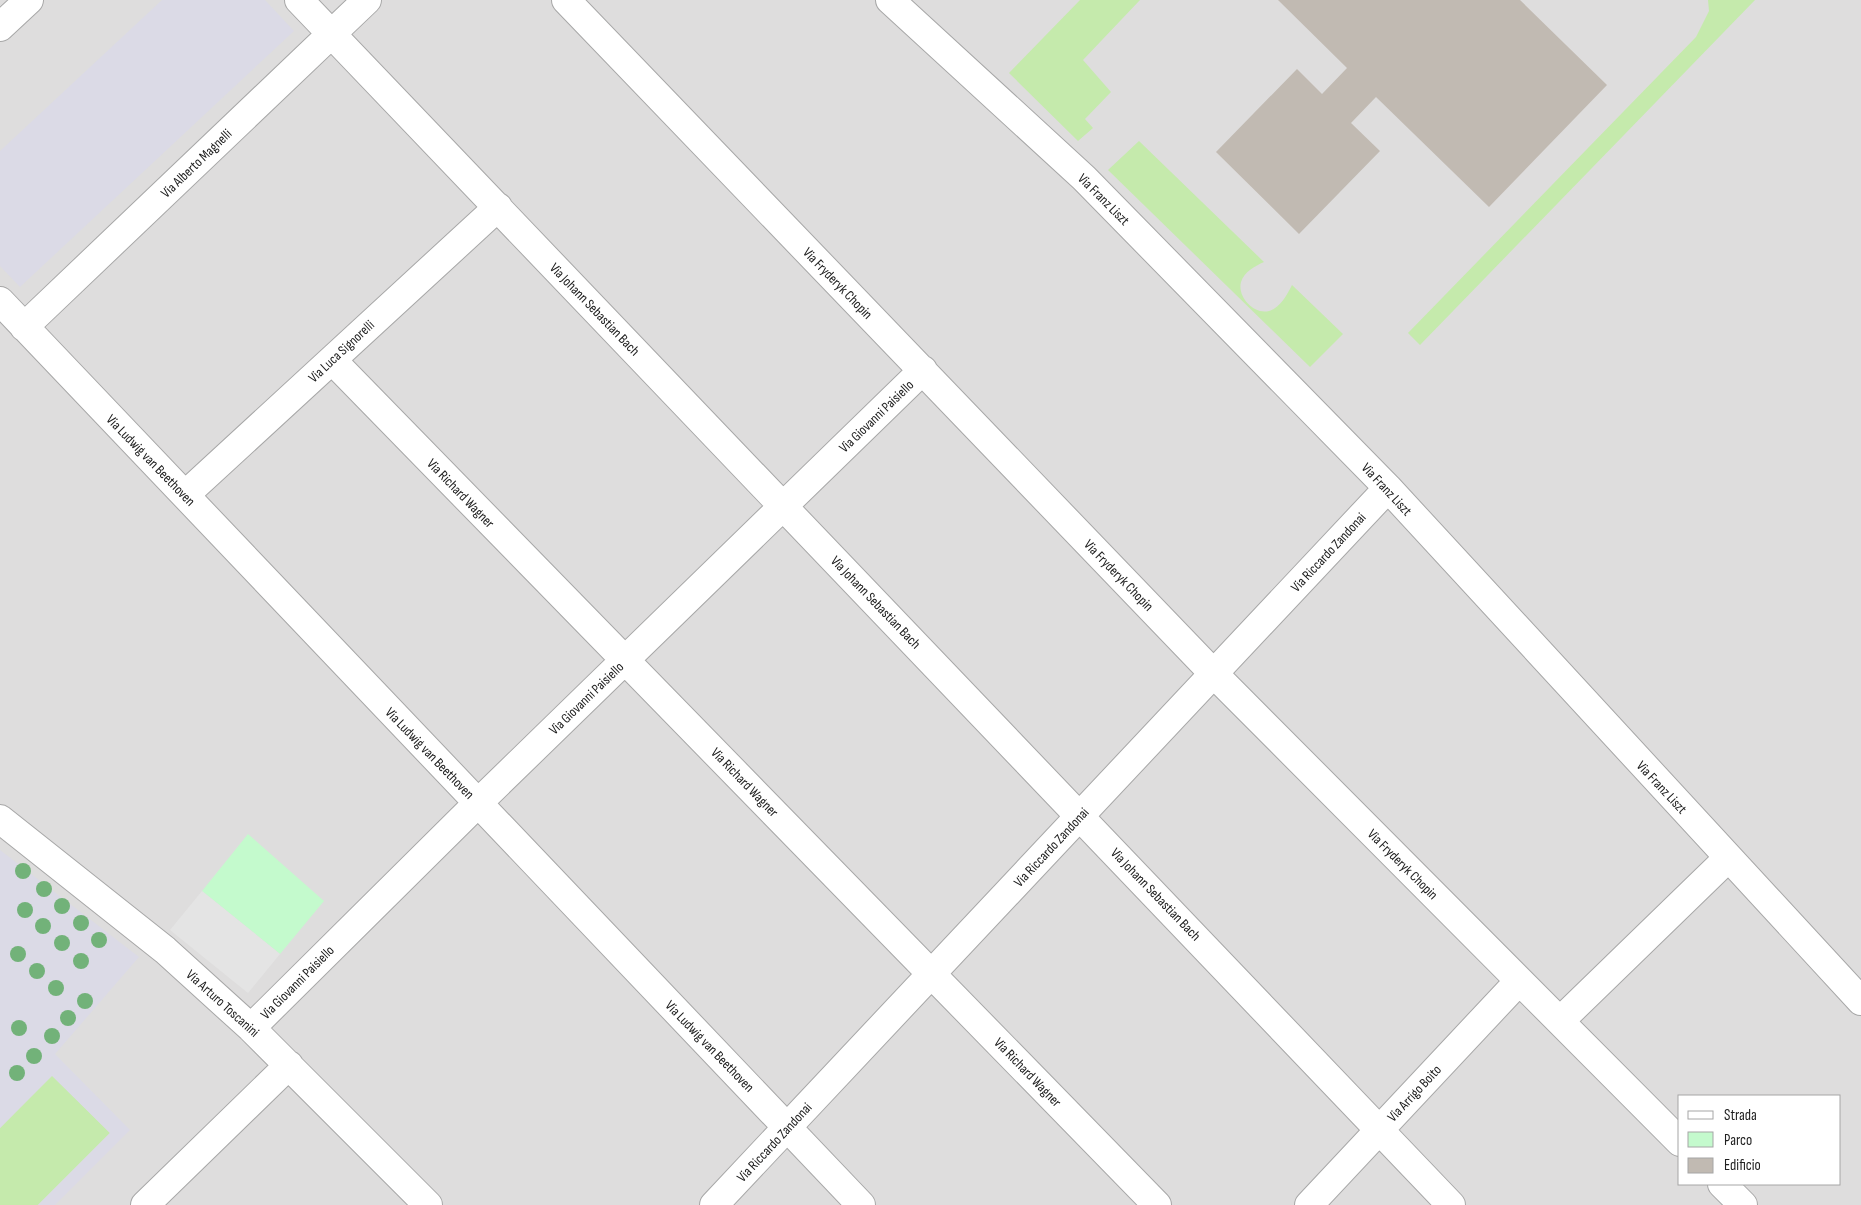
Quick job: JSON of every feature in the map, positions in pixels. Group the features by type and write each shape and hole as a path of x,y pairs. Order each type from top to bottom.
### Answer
{"street":[{"path":"0,27 29,0"},
{"name":"Via Johann Sebastian Bach","path":"299,0 1451,1205"},
{"name":"Via Alberto Magnelli","path":"24,326 367,0"},
{"name":"Via Fryderyk Chopin","path":"566,0 1214,674 1678,1140"},
{"name":"Via Franz Liszt","path":"890,0 1084,178 1388,488 1861,1001"},
{"name":"Via Luca Signorelli","path":"185,495 498,207"},
{"name":"Via Ludwig van Beethoven","path":"0,301 861,1205"},
{"name":"Via Richard Wagner","path":"332,360 1157,1205"},
{"name":"Via Giovanni Paisiello","path":"251,1028 478,803 923,370"},
{"name":"Via Riccardo Zandonai","path":"714,1205 1388,488"},
{"name":"Via Arturo Toscanini","path":"0,820 165,950 251,1028 428,1205"},
{"path":"1560,1021 1728,858"},
{"name":"Via Arrigo Boito","path":"1310,1205 1519,981"},
{"path":"145,1205 289,1065"},
{"path":"1723,1185 1743,1205"}],"shaded area":[{"path":"0,0 1861,0 1861,1205 0,1205"},
{"path":"162,0 265,0 294,31 20,287 0,266 0,151"},
{"path":"0,850 139,957 55,1054 130,1130 55,1205 38,1205 110,1133 52,1076 0,1128"},
{"path":"202,891 280,954 248,993 170,930"}],"green space":[{"path":"1080,0 1140,0 1083,60 1111,92 1085,119 1093,128 1078,141 1009,73"},
{"path":"1708,0 1755,0 1420,345 1408,333 1696,37 1709,11"},
{"path":"1139,141 1264,262 1247,272 1242,278 1240,288 1244,299 1252,308 1263,312 1277,307 1283,301 1292,285 1343,334 1310,367 1108,170"},
{"path":"248,834 324,901 280,954 202,891"},
{"path":"52,1075 110,1133 38,1205 0,1205 0,1128"}],"building":[{"path":"1278,0 1520,0 1607,85 1489,207 1376,97 1351,123 1380,151 1299,234 1216,152 1297,69 1322,94 1347,68"}]}
